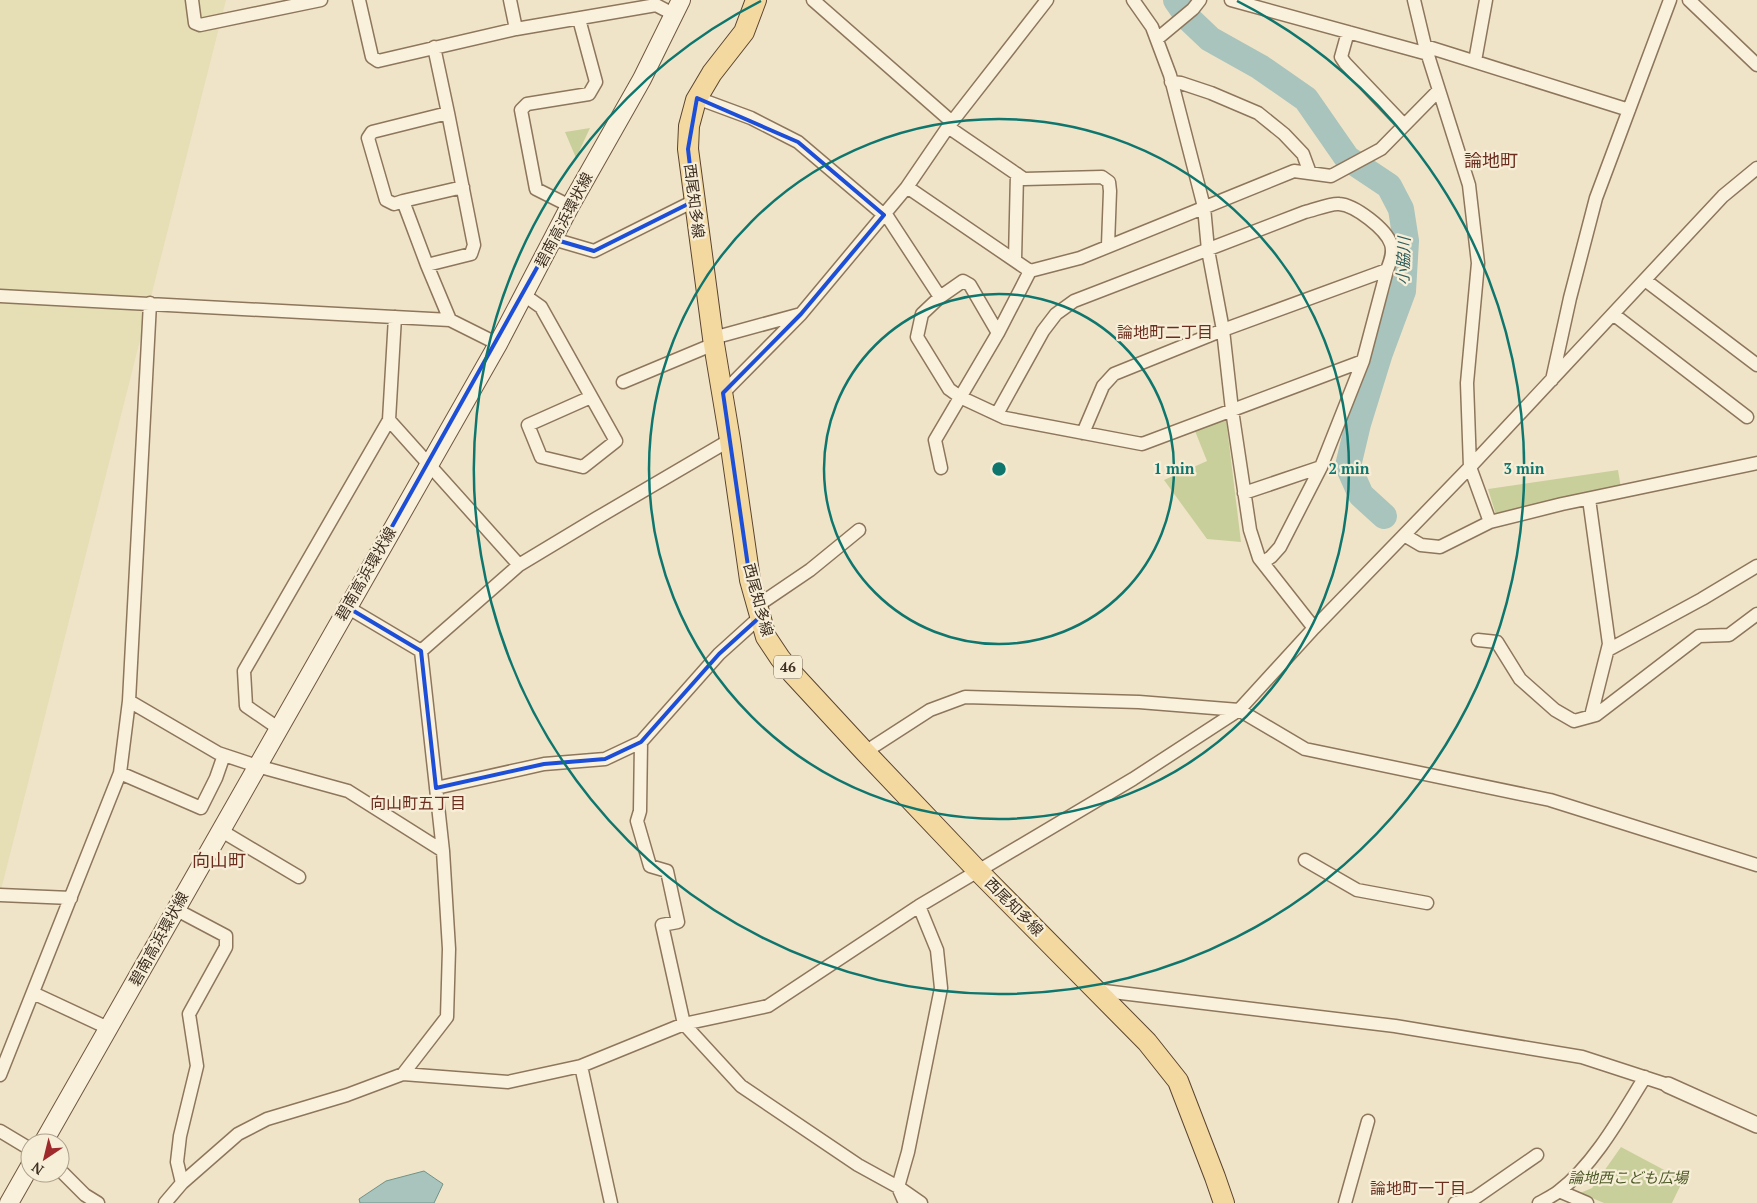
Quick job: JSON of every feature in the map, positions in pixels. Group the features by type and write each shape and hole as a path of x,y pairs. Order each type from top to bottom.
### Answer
{"main road":[{"name":"西尾知多線","path":"756,0 744,32 712,73 698,98 689,126 688,149 714,341 750,580 766,637 780,658 865,752 978,871 1147,1042 1178,1081 1216,1177 1224,1203"},
{"name":"碧南高浜環状線","path":"49,1133 498,344 570,206 642,79 677,7"},
{"path":"9,1203 20,1183"}],"street":[{"path":"192,0 194,23 200,26 321,0"},
{"path":"359,0 372,57 378,61 516,29 656,4 677,7"},
{"path":"510,0 516,29"},
{"path":"813,0 950,125 1024,179 1102,177 1109,182 1108,245"},
{"path":"723,393 801,314 907,187 950,125 1046,0"},
{"path":"1133,0 1152,27 1171,82 1204,207 1208,250 1222,330 1250,530 1260,558 1314,628"},
{"path":"1156,39 1193,10 1200,0"},
{"path":"1231,0 1255,4 1276,12 1348,32 1475,61 1629,110"},
{"path":"1414,0 1427,50 1469,185 1478,263 1467,383 1470,467 1490,522"},
{"path":"1475,61 1486,0"},
{"path":"1552,380 1570,298 1596,198 1670,0"},
{"path":"1689,0 1757,65"},
{"path":"570,206 536,189 521,110 527,104 589,94 596,82 579,19"},
{"path":"1348,32 1341,58 1404,125"},
{"path":"427,265 471,254 474,246 434,47"},
{"path":"1171,82 1182,83 1258,113 1284,134 1303,154 1310,173"},
{"path":"907,187 1030,270 1080,258 1294,171 1331,176 1381,149 1439,90"},
{"path":"698,98 751,118 798,142 884,214 940,297"},
{"path":"448,113 372,132 368,138 386,200 394,204 463,187"},
{"path":"164,1203 182,1183 238,1134 266,1119 347,1096 403,1074 508,1082 581,1066 684,1024 768,1006 919,906 1133,779 1239,710 1314,628 1552,380 1723,196 1757,168"},
{"path":"1015,260 1017,174"},
{"path":"403,201 450,320"},
{"path":"554,239 594,251 694,201"},
{"path":"997,414 1043,331 1056,314 1074,301 1305,212 1339,204 1359,211 1378,227 1391,244 1392,257 1362,361 1322,467 1280,547 1271,557 1263,562"},
{"path":"941,468 935,440 998,333 1030,270"},
{"path":"1083,433 1103,386 1114,374 1222,330 1387,270"},
{"path":"1645,280 1757,365"},
{"path":"998,333 970,285 963,281 940,297 922,314 917,337 949,389 960,398 1005,418 1142,444 1362,361"},
{"path":"524,294 541,308 591,396 616,441 583,467 542,457 528,424 591,396"},
{"path":"0,296 450,320 498,344"},
{"path":"0,1075 120,773 129,701 150,303"},
{"path":"623,382 714,341 801,314"},
{"path":"1613,314 1747,417"},
{"path":"278,728 246,706 244,672 389,420 395,317"},
{"path":"389,420 519,566"},
{"path":"421,651 519,566 730,440"},
{"path":"1404,535 1421,545 1440,548 1490,522 1757,463"},
{"path":"1244,493 1322,467"},
{"path":"1588,499 1609,644 1591,716"},
{"path":"436,788 544,764 605,760 641,742 759,611 858,530"},
{"path":"1608,650 1702,599 1757,566"},
{"path":"347,607 421,651"},
{"path":"1478,640 1497,642 1520,679 1555,710 1574,720 1596,715 1700,636 1729,635 1757,614"},
{"path":"403,1074 448,1017 449,949 443,851 421,651"},
{"path":"865,752 930,710 965,697 1139,702 1239,710 1305,749 1550,800 1757,866"},
{"path":"129,701 218,753 257,766 348,791 443,851"},
{"path":"641,742 640,811 637,821 650,866 667,871 678,922 662,925 684,1024 741,1086 858,1166 898,1186 921,1203"},
{"path":"120,773 201,808 216,778 224,755"},
{"path":"220,830 299,877"},
{"path":"1305,860 1356,890 1427,903"},
{"path":"0,895 71,898"},
{"path":"905,1203 898,1186 908,1152 941,988 937,950 919,906"},
{"path":"175,909 226,936 226,947 189,1014 197,1066 180,1136 177,1162 182,1183"},
{"path":"1096,990 1395,1026 1582,1057 1668,1085 1757,1125"},
{"path":"33,993 108,1028"},
{"path":"581,1066 611,1203"},
{"path":"1539,1203 1559,1192 1583,1169 1645,1077"},
{"path":"1345,1203 1368,1121"},
{"path":"0,1131 20,1143"},
{"path":"1456,1203 1476,1198 1537,1155"},
{"path":"70,1180 85,1195 98,1203"},
{"path":"1559,1192 1587,1203"}],"highlighted area":[{"path":"697,98 798,142 884,215 801,314 723,393 750,580 761,616 719,654 641,742 605,759 544,764 436,788 421,651 347,607 553,239 594,251 694,201 688,149"}],"shaded area":[{"path":"0,0 226,0 0,894"}],"green space":[{"path":"590,128 576,158 565,132"},
{"path":"1226,419 1241,542 1207,539 1164,480 1207,461 1195,431"},
{"path":"1618,470 1621,488 1496,515 1488,489"},
{"name":"論地西こども広場","path":"1621,1147 1683,1180 1672,1203 1604,1203 1580,1193 1592,1188"}],"water":[{"path":"424,1171 443,1184 434,1203 360,1203 359,1199 386,1181"}],"waterway":[{"name":"小脇川","path":"1176,0 1190,20 1210,39 1260,67 1306,99 1347,158 1389,186 1401,209 1406,241 1403,291 1380,353 1358,424 1348,466 1361,495 1384,516"}],"district":[{"name":"論地町","path":"1491,161"},
{"name":"論地町二丁目","path":"1165,332"},
{"name":"向山町五丁目","path":"418,803"},
{"name":"向山町","path":"219,861"},
{"name":"論地町一丁目","path":"1418,1188"}]}
